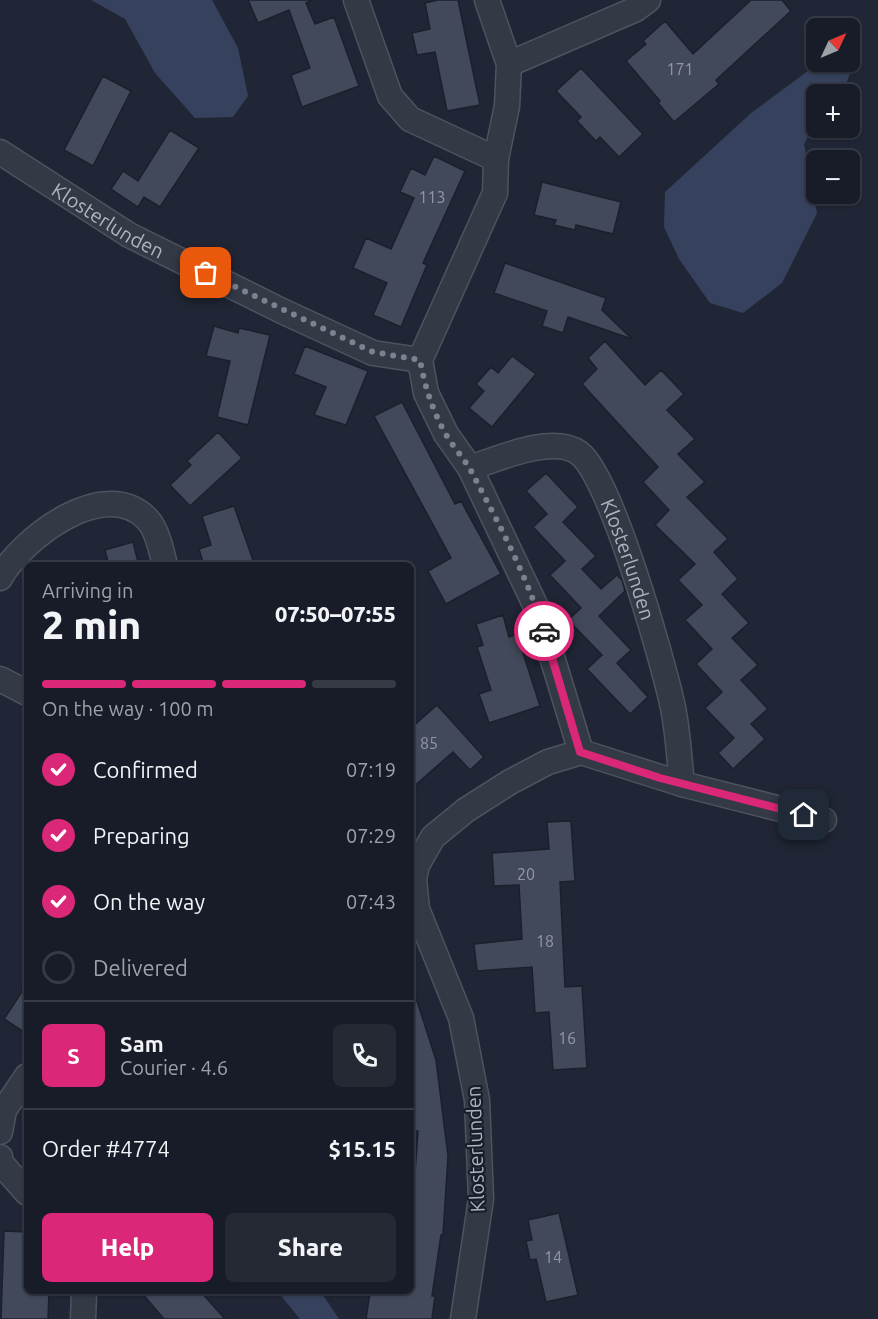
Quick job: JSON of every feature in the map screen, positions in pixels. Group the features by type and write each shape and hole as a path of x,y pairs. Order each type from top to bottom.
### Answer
{"street":[{"path":"356,0 390,96 410,119 496,159"},
{"path":"488,0 508,64 507,105 496,159 495,192 420,360 426,393 446,434 470,468 538,610 580,752 682,784 824,820"},
{"path":"508,64 636,9 648,0"},
{"name":"Klosterlunden","path":"0,152 129,235 272,306 373,352 420,360"},
{"name":"Klosterlunden","path":"470,468 531,448 559,447 579,453 596,475 620,527 673,704 682,784"},
{"path":"0,578 8,564 32,540 63,519 100,503 125,504 148,519 164,562"},
{"path":"0,679 24,691"},
{"name":"Klosterlunden","path":"414,873 433,837 466,810 548,762 580,752"},
{"name":"Klosterlunden","path":"414,891 417,909 460,1018 477,1100 481,1199 463,1319"},
{"path":"0,1132 4,1110 24,1080"},
{"path":"0,1157 1,1163 24,1190"},
{"path":"83,1319 84,1294"}],"water":[{"path":"91,0 212,0 238,48 248,96 233,117 195,118 155,73 125,19"},
{"path":"807,72 851,72 846,84 806,84 807,138 804,144 806,204 815,204 817,213 782,283 743,313 710,303 679,259 664,227 665,192 750,114"},
{"path":"280,1294 322,1294 339,1319 300,1319"}],"building":[{"path":"248,0 313,0 306,3 315,24 334,17 359,86 302,107 291,75 310,68 289,10 258,23"},
{"path":"438,0 458,0 480,105 447,111 435,52 417,55 412,33 430,29 425,3"},
{"path":"751,0 782,0 791,11 716,80 719,84 674,122 658,103 660,101 626,61 646,44 643,41 665,21 693,54"},
{"path":"581,68 643,134 619,157 600,137 596,141 577,121 581,117 556,91"},
{"path":"103,76 131,91 93,166 64,150"},
{"path":"170,130 199,148 160,207 144,197 138,207 111,189 123,171 138,181"},
{"path":"434,156 465,171 423,263 427,265 401,327 373,315 387,283 353,268 366,238 391,249 414,198 400,192 411,168 425,175"},
{"path":"542,182 621,202 613,234 576,225 575,230 554,225 556,220 534,215"},
{"path":"505,263 606,298 602,310 632,339 568,317 563,333 542,326 547,311 494,293"},
{"path":"214,326 238,333 239,328 270,335 248,425 217,417 230,361 206,356"},
{"path":"605,341 645,385 661,370 684,394 667,410 695,439 678,454 705,482 687,497 728,539 714,552 738,579 722,594 749,623 732,638 758,665 741,680 768,709 751,724 765,739 733,769 718,753 734,738 705,708 722,692 696,664 712,649 685,620 702,605 678,580 695,564 655,525 669,510 643,482 658,467 582,384 597,369 588,358"},
{"path":"305,346 368,371 346,425 314,415 326,387 294,374"},
{"path":"512,356 536,374 492,427 469,408 484,391 476,384 491,367 498,373"},
{"path":"402,402 455,504 461,501 501,574 446,604 428,571 451,558 374,416"},
{"path":"218,432 242,458 190,506 170,485 191,465 187,461"},
{"path":"546,473 578,507 563,522 596,556 582,569 601,589 617,575 622,580 625,591 599,616 631,650 617,663 648,697 630,714 587,669 602,655 568,620 581,608 550,575 565,561 533,527 547,514 526,491"},
{"path":"234,506 254,562 203,562 199,549 211,545 202,516"},
{"path":"133,542 138,562 108,562 105,550"},
{"path":"503,615 509,637 517,634 540,706 489,723 479,694 491,690 477,647 483,645 476,624"},
{"path":"437,705 484,757 470,770 453,752 414,786 414,725"},
{"path":"571,821 575,881 560,882 565,987 582,986 587,1068 553,1070 549,1012 535,1013 532,967 477,971 474,944 522,939 519,885 494,886 492,853 549,849 547,822"},
{"path":"24,989 24,1032 4,1019"},
{"path":"414,998 416,998 436,1060 448,1156 443,1235 441,1235 432,1296 435,1296 432,1319 366,1319 370,1294 414,1294 414,1187 418,1131 414,1132"},
{"path":"559,1213 578,1295 546,1302 536,1259 530,1260 526,1241 532,1240 528,1220"},
{"path":"4,1231 24,1232 24,1294 49,1294 48,1319 1,1319"},
{"path":"143,1294 203,1294 225,1319 164,1319"}],"way so far":[{"path":"206,273 282,311 373,352 420,360 426,393 446,434 470,468 494,515 538,610 544,631"}],"route":[{"path":"544,631 580,752 614,765 660,778 804,815"}]}
